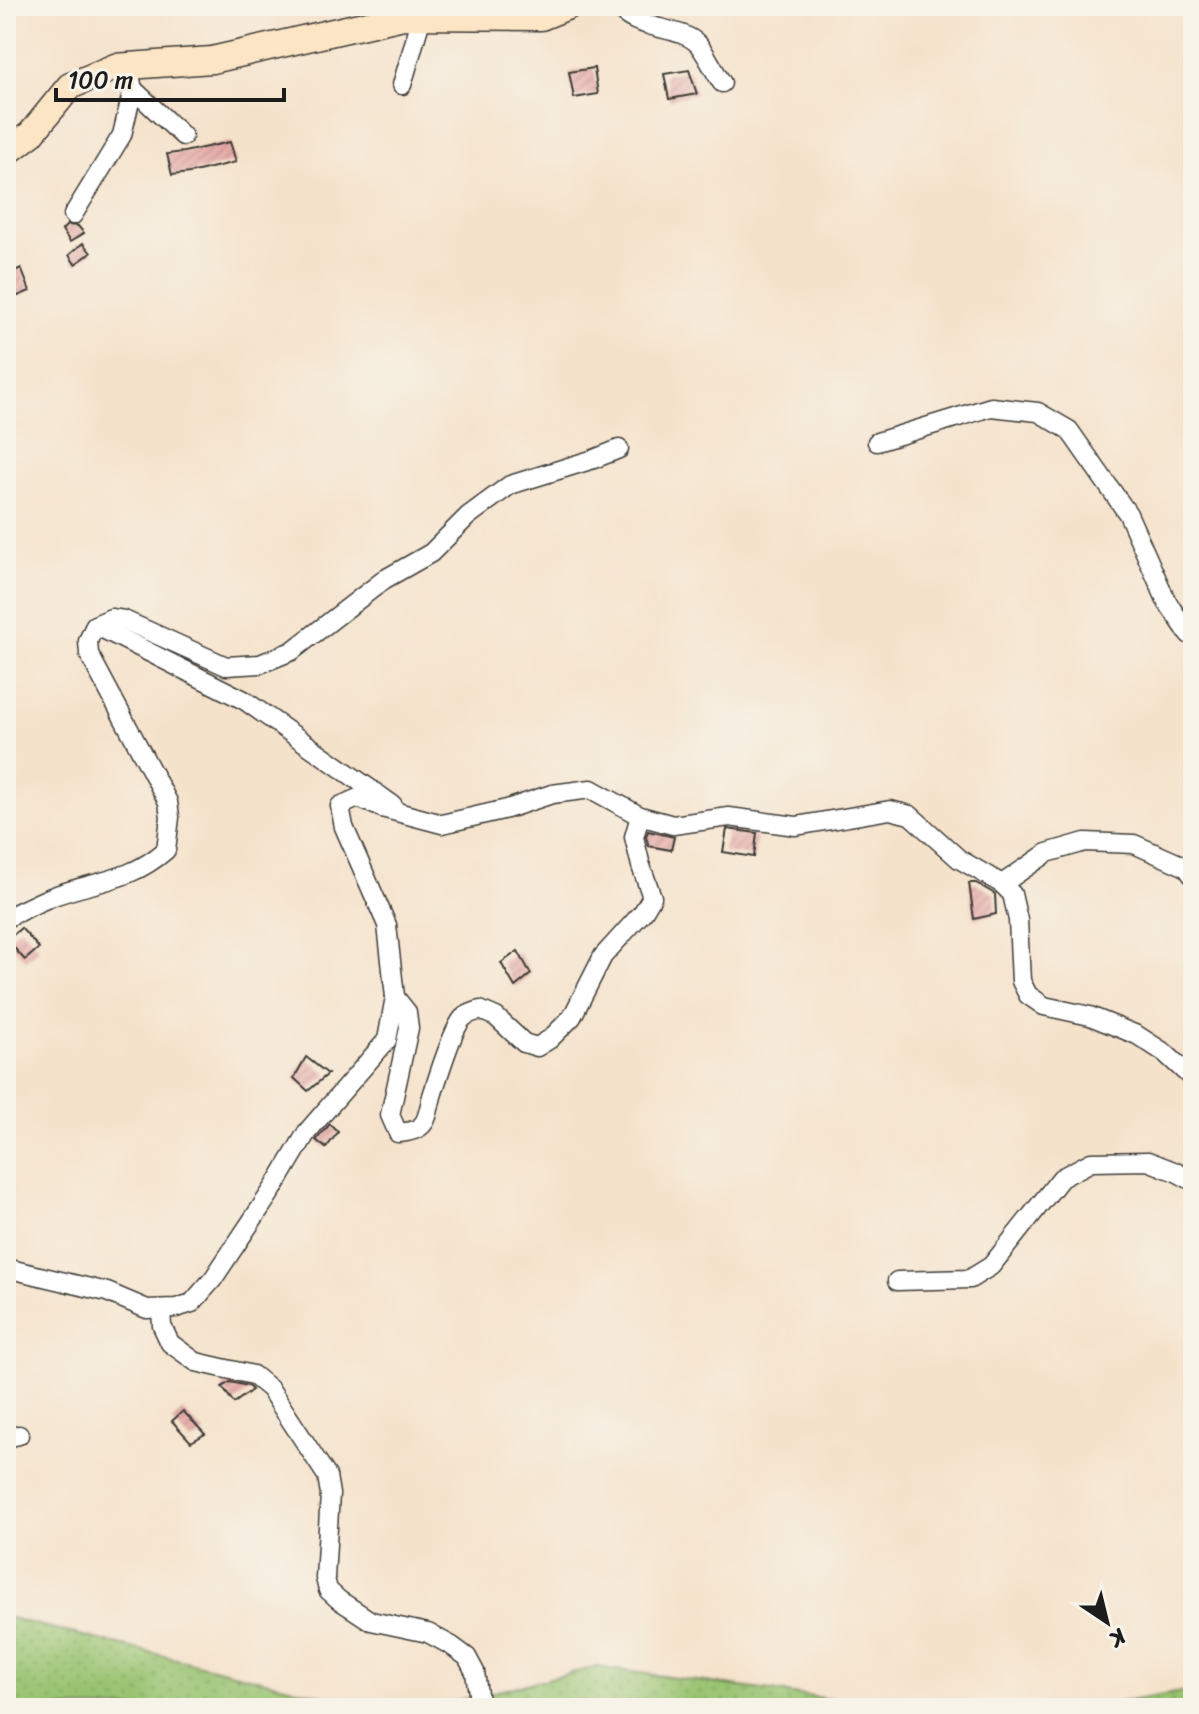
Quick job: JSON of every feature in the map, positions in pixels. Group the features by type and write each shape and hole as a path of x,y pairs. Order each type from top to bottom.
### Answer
{"street":[{"path":"131,77 403,16 541,17 568,6"},
{"path":"617,6 623,15 697,42 722,83"},
{"path":"402,85 422,16"},
{"path":"6,153 31,134 70,86 115,67 131,77 183,136"},
{"path":"73,215 122,135 131,77"},
{"path":"877,442 991,407 1038,412 1069,430 1128,514 1167,602 1193,637"},
{"path":"6,918 52,896 124,877 150,864 166,850 170,817 168,802 89,654 88,641 95,625 111,618 124,620 226,666 260,664 292,651 385,579 431,553 468,516 510,485 619,449"},
{"path":"95,625 244,700 409,815"},
{"path":"6,1268 107,1292 147,1309 176,1308 192,1303 213,1279 307,1132 387,1040 395,997 387,925 344,827 340,806 358,798 382,808 442,824 507,809 552,794 591,789 640,816 673,825 729,817 796,826 890,810 910,815 959,859 1002,884 1012,894 1018,920 1021,981 1028,995 1044,1006 1090,1016 1137,1035 1165,1053 1193,1079"},
{"path":"395,997 407,1012 409,1028 390,1115 398,1133 413,1132 428,1118 454,1033 463,1017 480,1010 496,1017 524,1043 537,1047 572,1017 603,956 643,912 652,897 634,837 640,816"},
{"path":"1002,884 1047,853 1085,842 1134,844 1186,867 1193,876"},
{"path":"897,1281 970,1279 991,1266 1061,1178 1091,1162 1148,1161 1193,1181"},
{"path":"161,1309 162,1326 170,1343 196,1362 253,1375 270,1389 327,1476 330,1494 325,1578 328,1590 371,1621 428,1633 467,1657 475,1672 480,1708"}],"green space":[{"path":"6,1617 14,1619 375,1708 6,1708"},
{"path":"596,1667 894,1708 428,1708"},
{"path":"1193,1690 1193,1708 1089,1708"}],"building":[{"path":"594,68 598,94 574,98 569,72"},
{"path":"689,70 697,94 669,99 664,74"},
{"path":"230,142 236,162 172,175 167,154"},
{"path":"67,225 78,226 84,233 70,242 62,230"},
{"path":"83,243 91,253 75,264 69,255"},
{"path":"21,268 30,291 6,301 6,275"},
{"path":"727,829 757,833 754,857 723,852"},
{"path":"648,831 674,837 671,850 649,846"},
{"path":"969,883 976,883 995,894 996,914 974,919"},
{"path":"21,928 39,948 25,960 7,940"},
{"path":"518,951 531,974 515,987 501,963"},
{"path":"306,1057 328,1074 308,1091 294,1078"},
{"path":"330,1124 338,1132 326,1148 316,1140"},
{"path":"230,1382 252,1390 234,1403 222,1387"},
{"path":"183,1411 205,1434 191,1442 172,1421"}]}
